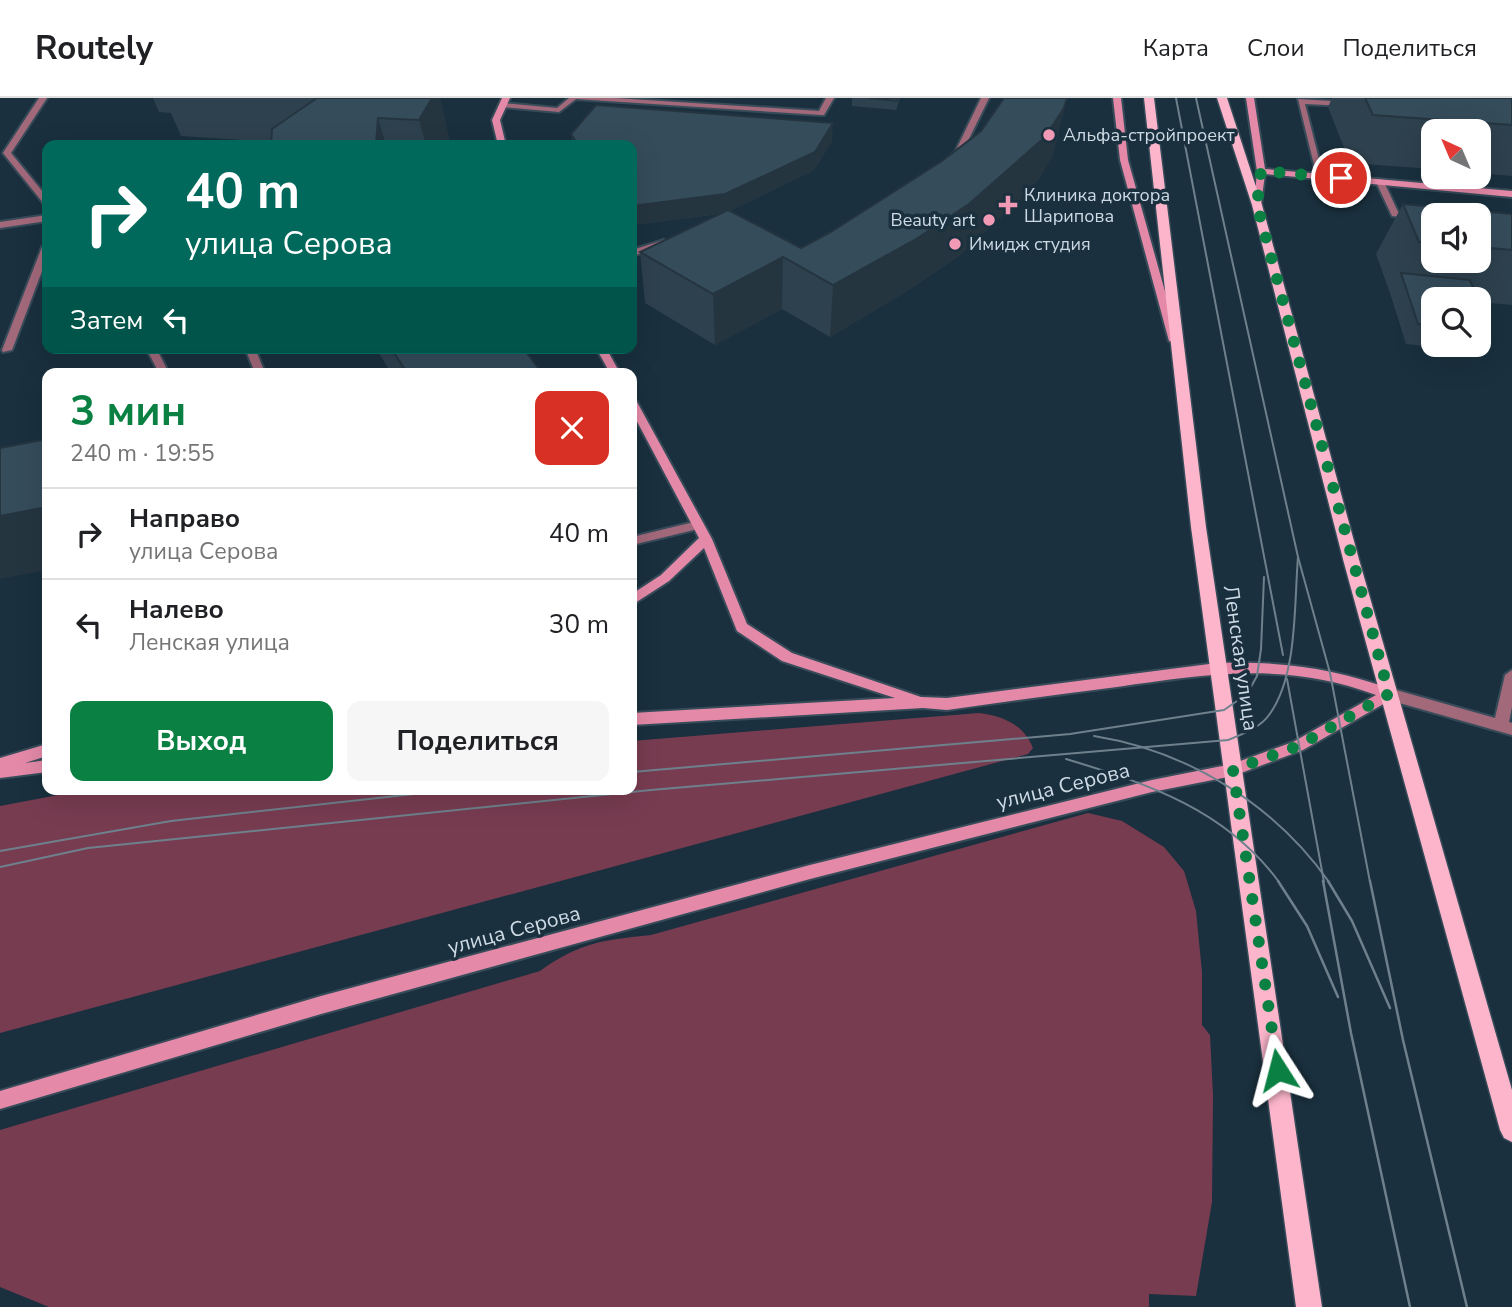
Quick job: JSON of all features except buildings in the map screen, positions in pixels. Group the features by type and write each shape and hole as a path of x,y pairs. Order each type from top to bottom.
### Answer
{"main road":[{"name":"Ленская улица","path":"1149,98 1174,343 1217,668 1289,1143 1309,1307"},
{"path":"1222,98 1257,205 1389,694 1512,1129"}],"street":[{"path":"1117,98 1124,160 1174,343"},
{"path":"1250,98 1261,171 1257,205"},
{"path":"501,140 496,120 505,102"},
{"path":"1261,171 1512,194"},
{"path":"637,411 706,539 742,627 787,657 923,702"},
{"path":"637,597 665,578 706,539"},
{"path":"637,719 923,702 947,704 1217,668 1285,666 1330,673 1389,694"},
{"name":"улица Серова","path":"0,1100 321,1004 810,872 1152,786 1233,770 1298,746 1389,694"},
{"path":"0,764 42,751"},
{"path":"0,772 42,767"}],"lane":[{"path":"42,196 7,153 43,98"},
{"path":"505,102 559,110 573,98"},
{"path":"579,98 821,113 830,98"},
{"path":"940,169 958,153 985,98"},
{"path":"1321,177 1301,102 1352,105"},
{"path":"1380,182 1395,214 1421,216"},
{"path":"0,225 42,219"},
{"path":"637,252 670,242"},
{"path":"7,350 42,260"},
{"path":"637,540 698,525"},
{"path":"1389,694 1506,727 1512,675"}],"shaded area":[{"path":"979,713 996,716 1018,727 1033,748 1028,754 0,1033 0,806 58,795 637,795 637,741"},
{"path":"1088,813 1122,821 1164,847 1184,871 1196,911 1202,972 1202,1025 1210,1035 1213,1095 1212,1202 1196,1296 1149,1294 1149,1307 49,1307 0,1287 0,1130 540,971 568,954 593,944 651,935"}],"tram line":[{"path":"1176,98 1283,655"},
{"path":"1196,98 1298,557"},
{"path":"1143,747 1228,740 1261,724 1269,715 1278,699 1290,660 1298,557"},
{"path":"1298,557 1330,673 1370,882"},
{"path":"637,772 1070,734 1224,710 1247,694 1257,676 1264,577"},
{"path":"1287,679 1322,874"},
{"path":"1094,736 1143,747"},
{"path":"637,791 1143,747"},
{"path":"1143,747 1195,768 1255,805 1282,828 1322,874"},
{"path":"1066,759 1156,790 1210,818 1258,857 1279,882"},
{"path":"0,851 171,821 405,795"},
{"path":"0,867 88,848 602,795"},
{"path":"1322,874 1329,882"},
{"path":"1322,874 1324,882"},
{"path":"1278,881 1307,926 1338,997"},
{"path":"1323,881 1351,1033 1410,1307"},
{"path":"1328,881 1352,921 1390,1008"},
{"path":"1370,881 1403,1040 1467,1307"}],"place":[{"name":"Альфа-стройпроект","path":"1049,135"},
{"name":"Клиника доктора Шарипова","path":"1008,205"},
{"name":"Beauty art","path":"989,220"},
{"name":"Имидж студия","path":"955,244"}],"route":[{"path":"1278,1070 1233,770 1298,746 1389,694 1257,205 1261,171 1341,178"}]}
